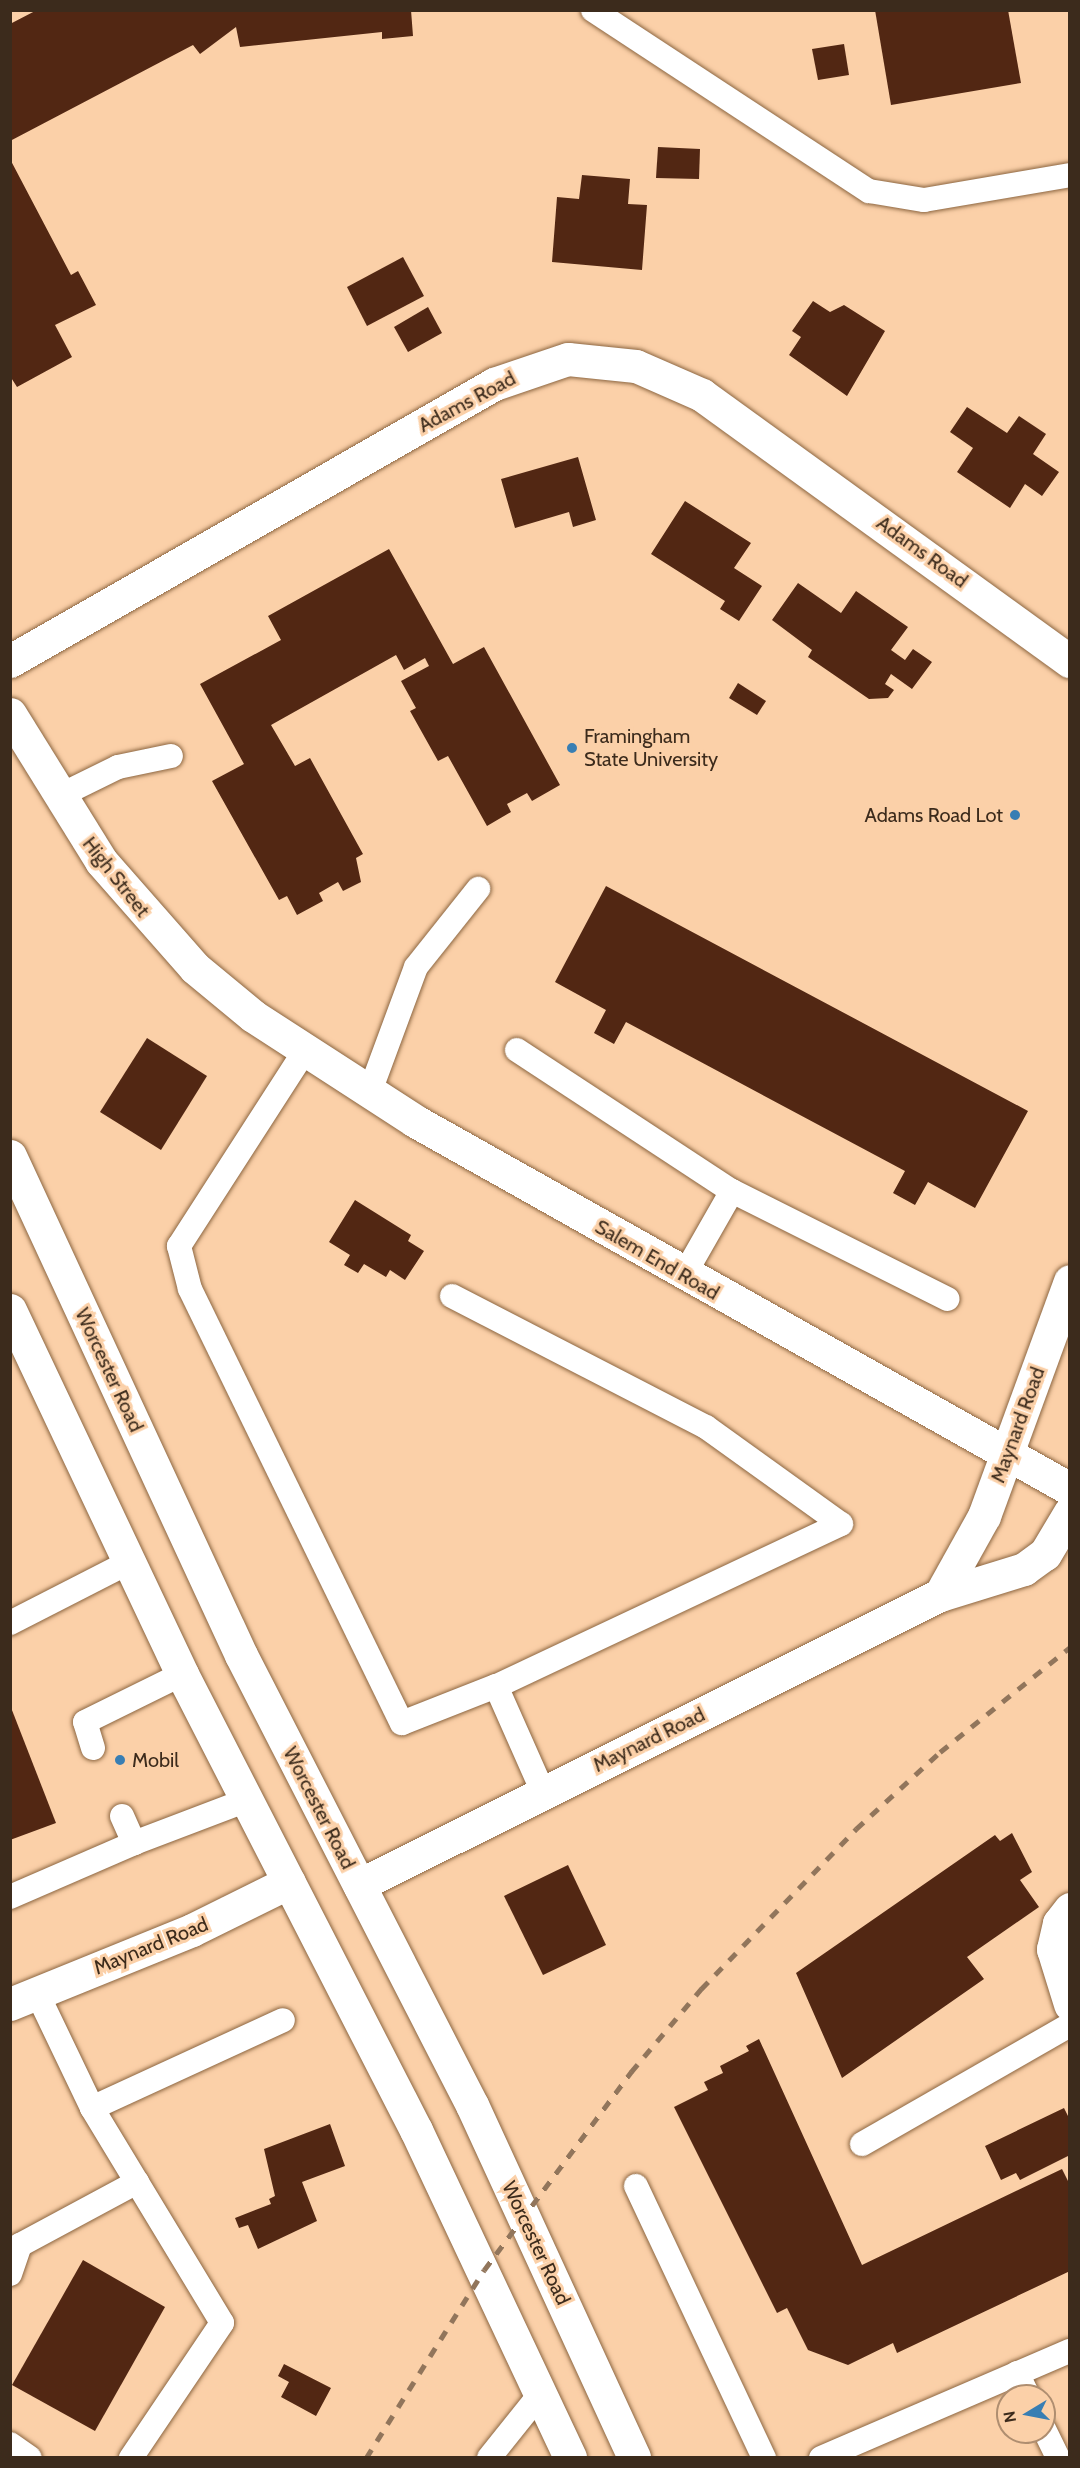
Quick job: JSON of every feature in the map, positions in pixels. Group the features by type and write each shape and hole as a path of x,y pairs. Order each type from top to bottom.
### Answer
{"main road":[{"name":"Adams Road","path":"10,661 494,384 568,359 636,366 702,395 1070,661"},
{"name":"High Street","path":"10,714 57,797 145,915 195,968 253,1016"},
{"name":"Salem End Road","path":"253,1016 369,1094 684,1275 1070,1489"},
{"name":"Worcester Road","path":"10,1156 241,1655 472,2105 634,2457"},
{"name":"Maynard Road","path":"940,1595 963,1558 1008,1456 1070,1281"},
{"path":"11,1312 182,1674 416,2130 570,2457"},
{"name":"Maynard Road","path":"359,1885 940,1595 1024,1569 1045,1554 1070,1512"},
{"name":"Maynard Road","path":"24,1999 192,1930 290,1882"},
{"path":"1070,1909 1059,1923 1053,1949 1070,2004"}],"lane":[{"path":"593,10 869,191 924,200 1070,175"},
{"path":"57,797 118,767 171,756"},
{"path":"369,1094 416,967 477,889"},
{"path":"517,1050 732,1191 948,1299"},
{"path":"304,1052 179,1246 190,1289 402,1723 496,1686 841,1524 706,1427 452,1296"},
{"path":"684,1275 732,1191"},
{"path":"10,1623 129,1562"},
{"path":"93,1748 85,1722 182,1674"},
{"path":"496,1686 543,1792"},
{"path":"10,1897 134,1843 247,1800"},
{"path":"122,1815 134,1843"},
{"path":"24,1999 222,2323 131,2457"},
{"path":"92,2108 283,2020"},
{"path":"862,2144 1070,2025"},
{"path":"10,2274 20,2245 136,2182"},
{"path":"636,2186 764,2457"},
{"path":"821,2457 1070,2350"},
{"path":"1017,2373 1022,2384"},
{"path":"489,2457 541,2393"},
{"path":"10,2444 30,2457"}],"building":[{"path":"37,10 411,10 413,36 382,39 382,32 240,47 236,27 200,54 193,45 10,141 10,24"},
{"path":"875,10 1008,10 1021,83 891,105"},
{"path":"844,44 849,75 818,80 812,49"},
{"path":"658,147 700,149 699,179 656,178"},
{"path":"10,159 71,275 78,271 96,305 55,325 72,357 17,387 10,376"},
{"path":"582,175 630,179 628,204 647,205 642,270 552,262 557,197 579,199"},
{"path":"403,257 424,296 367,326 347,287"},
{"path":"813,301 830,312 844,305 885,331 847,396 789,355 801,337 792,331"},
{"path":"428,307 442,333 408,352 394,327"},
{"path":"967,407 1007,433 1019,416 1046,434 1033,454 1059,472 1042,496 1025,484 1010,508 957,472 973,448 950,432"},
{"path":"578,457 596,520 573,527 569,512 515,528 501,479"},
{"path":"685,501 751,543 734,568 762,586 739,621 720,609 725,601 651,554"},
{"path":"389,549 453,664 484,647 560,785 532,801 527,793 507,804 511,812 487,826 448,756 438,761 410,711 416,708 401,681 429,666 425,658 404,670 396,655 271,725 295,766 310,758 363,854 356,858 361,882 343,891 338,882 319,893 323,901 297,915 287,896 279,900 212,781 244,764 200,684 281,640 268,616"},
{"path":"798,583 841,613 856,591 908,627 891,650 905,660 913,649 932,662 912,689 891,674 885,684 894,690 888,698 869,699 808,657 812,650 772,620"},
{"path":"738,683 766,701 757,715 729,698"},
{"path":"606,886 1028,1111 975,1208 928,1182 915,1205 893,1193 905,1171 626,1022 614,1044 594,1033 606,1010 555,982"},
{"path":"147,1038 207,1076 161,1150 100,1112"},
{"path":"355,1200 411,1235 408,1241 424,1251 405,1280 390,1270 386,1277 364,1264 358,1273 344,1265 350,1255 329,1242"},
{"path":"10,1705 56,1823 10,1840"},
{"path":"1012,1833 1032,1872 1020,1880 1039,1907 967,1957 984,1979 842,2078 796,1973 995,1835 1000,1841"},
{"path":"568,1865 606,1945 543,1975 504,1896"},
{"path":"759,2039 862,2265 1062,2169 1070,2185 1070,2271 897,2353 893,2343 848,2365 808,2350 787,2308 777,2313 674,2107 708,2090 704,2082 723,2073 720,2066 749,2051 746,2046"},
{"path":"1064,2108 1070,2120 1070,2155 1020,2180 1016,2173 1001,2180 985,2146"},
{"path":"330,2124 345,2166 302,2182 317,2221 258,2249 248,2225 239,2228 235,2218 271,2204 269,2199 275,2196 264,2149"},
{"path":"83,2260 165,2307 95,2431 12,2385"},
{"path":"284,2364 331,2388 316,2416 281,2397 289,2382 278,2376"}],"railway":[{"path":"366,2458 484,2270 631,2072 701,1989 856,1829 940,1752 1070,1647"}],"place":[{"name":"Framingham State University","path":"572,748"},
{"name":"Adams Road Lot","path":"1015,815"},
{"name":"Mobil","path":"120,1760"}]}
